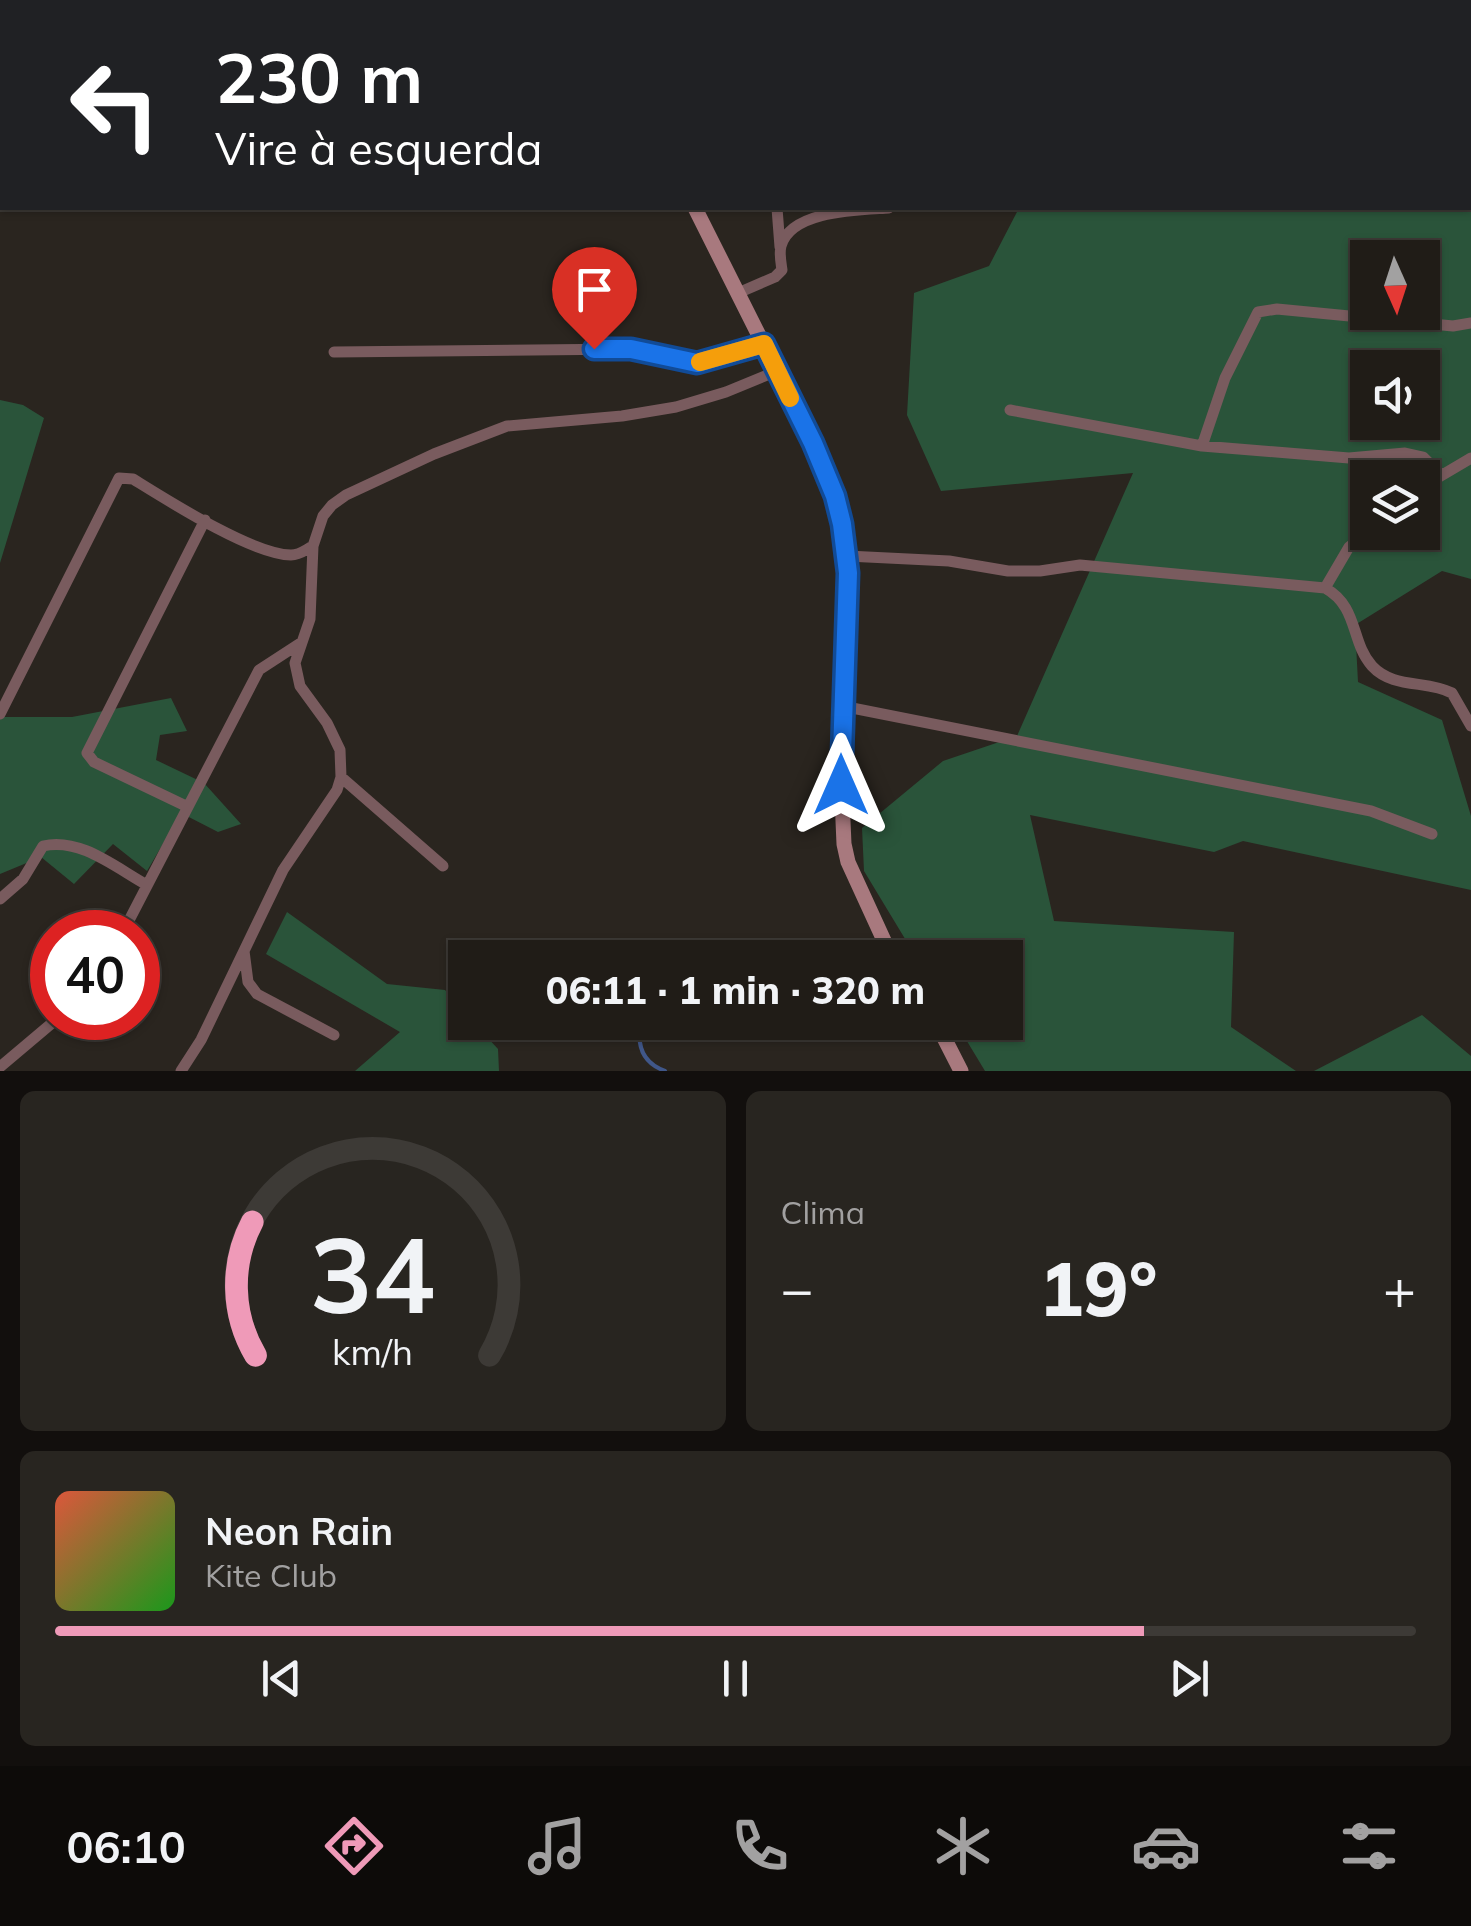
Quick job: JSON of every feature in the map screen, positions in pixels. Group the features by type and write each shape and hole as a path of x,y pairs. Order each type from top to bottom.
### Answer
{"street":[{"path":"696,210 828,478 842,524 847,556 842,706 844,844 848,862 884,940"},
{"path":"738,292 775,278 782,270 777,210"},
{"path":"780,248 788,232 804,222 835,212 862,210"},
{"path":"1202,446 1225,378 1258,312 1276,309 1453,326 1471,323"},
{"path":"334,352 631,349 697,363 764,344"},
{"path":"181,1071 283,870 341,777 340,750 300,686 295,663 313,592 313,546 323,516 346,494 508,426 676,407 777,372"},
{"path":"1010,410 1202,446 1349,458 1406,453 1426,460"},
{"path":"1440,474 1471,458"},
{"path":"0,714 116,481 125,476 251,545 286,555 313,546"},
{"path":"188,807 94,762 88,754 205,520"},
{"path":"1325,588 1350,546"},
{"path":"847,556 949,561 1008,572 1080,565 1325,588 1345,604 1372,666 1401,682 1452,693 1471,726"},
{"path":"134,910 259,670 302,642"},
{"path":"842,706 1372,811 1432,834"},
{"path":"341,777 443,866"},
{"path":"0,899 23,880 42,846 60,842 78,847 147,886"},
{"path":"244,950 248,982 257,994 334,1035"},
{"path":"0,1066 31,1040"},
{"path":"946,1040 962,1071"}],"green space":[{"path":"1018,210 1471,210 1471,579 1442,571 1355,625 1358,682 1442,720 1471,816 1471,890 1243,841 1214,852 1030,815 1054,921 1234,932 1231,1027 1296,1071 985,1071 966,1040 1023,1040 1023,940 906,940 864,871 862,828 943,761 1017,736 1133,473 941,491 907,415 914,293 989,266"},
{"path":"0,400 23,405 44,418 0,563"},
{"path":"171,698 187,731 160,735 156,760 204,783 241,824 218,832 181,813 147,871 113,844 74,884 41,857 0,874 0,717 72,717"},
{"path":"287,912 387,984 445,990 448,1040 490,1040 498,1049 499,1071 355,1071 400,1032 266,954"},
{"path":"1422,1015 1471,1056 1471,1071 1314,1071"}],"waterway":[{"path":"640,1040 646,1058 665,1071"}],"slow traffic":[{"path":"700,362 764,344 790,398"}],"route":[{"path":"594,349 631,349 697,363 764,344 813,443 842,524 848,573 841,785"}]}
